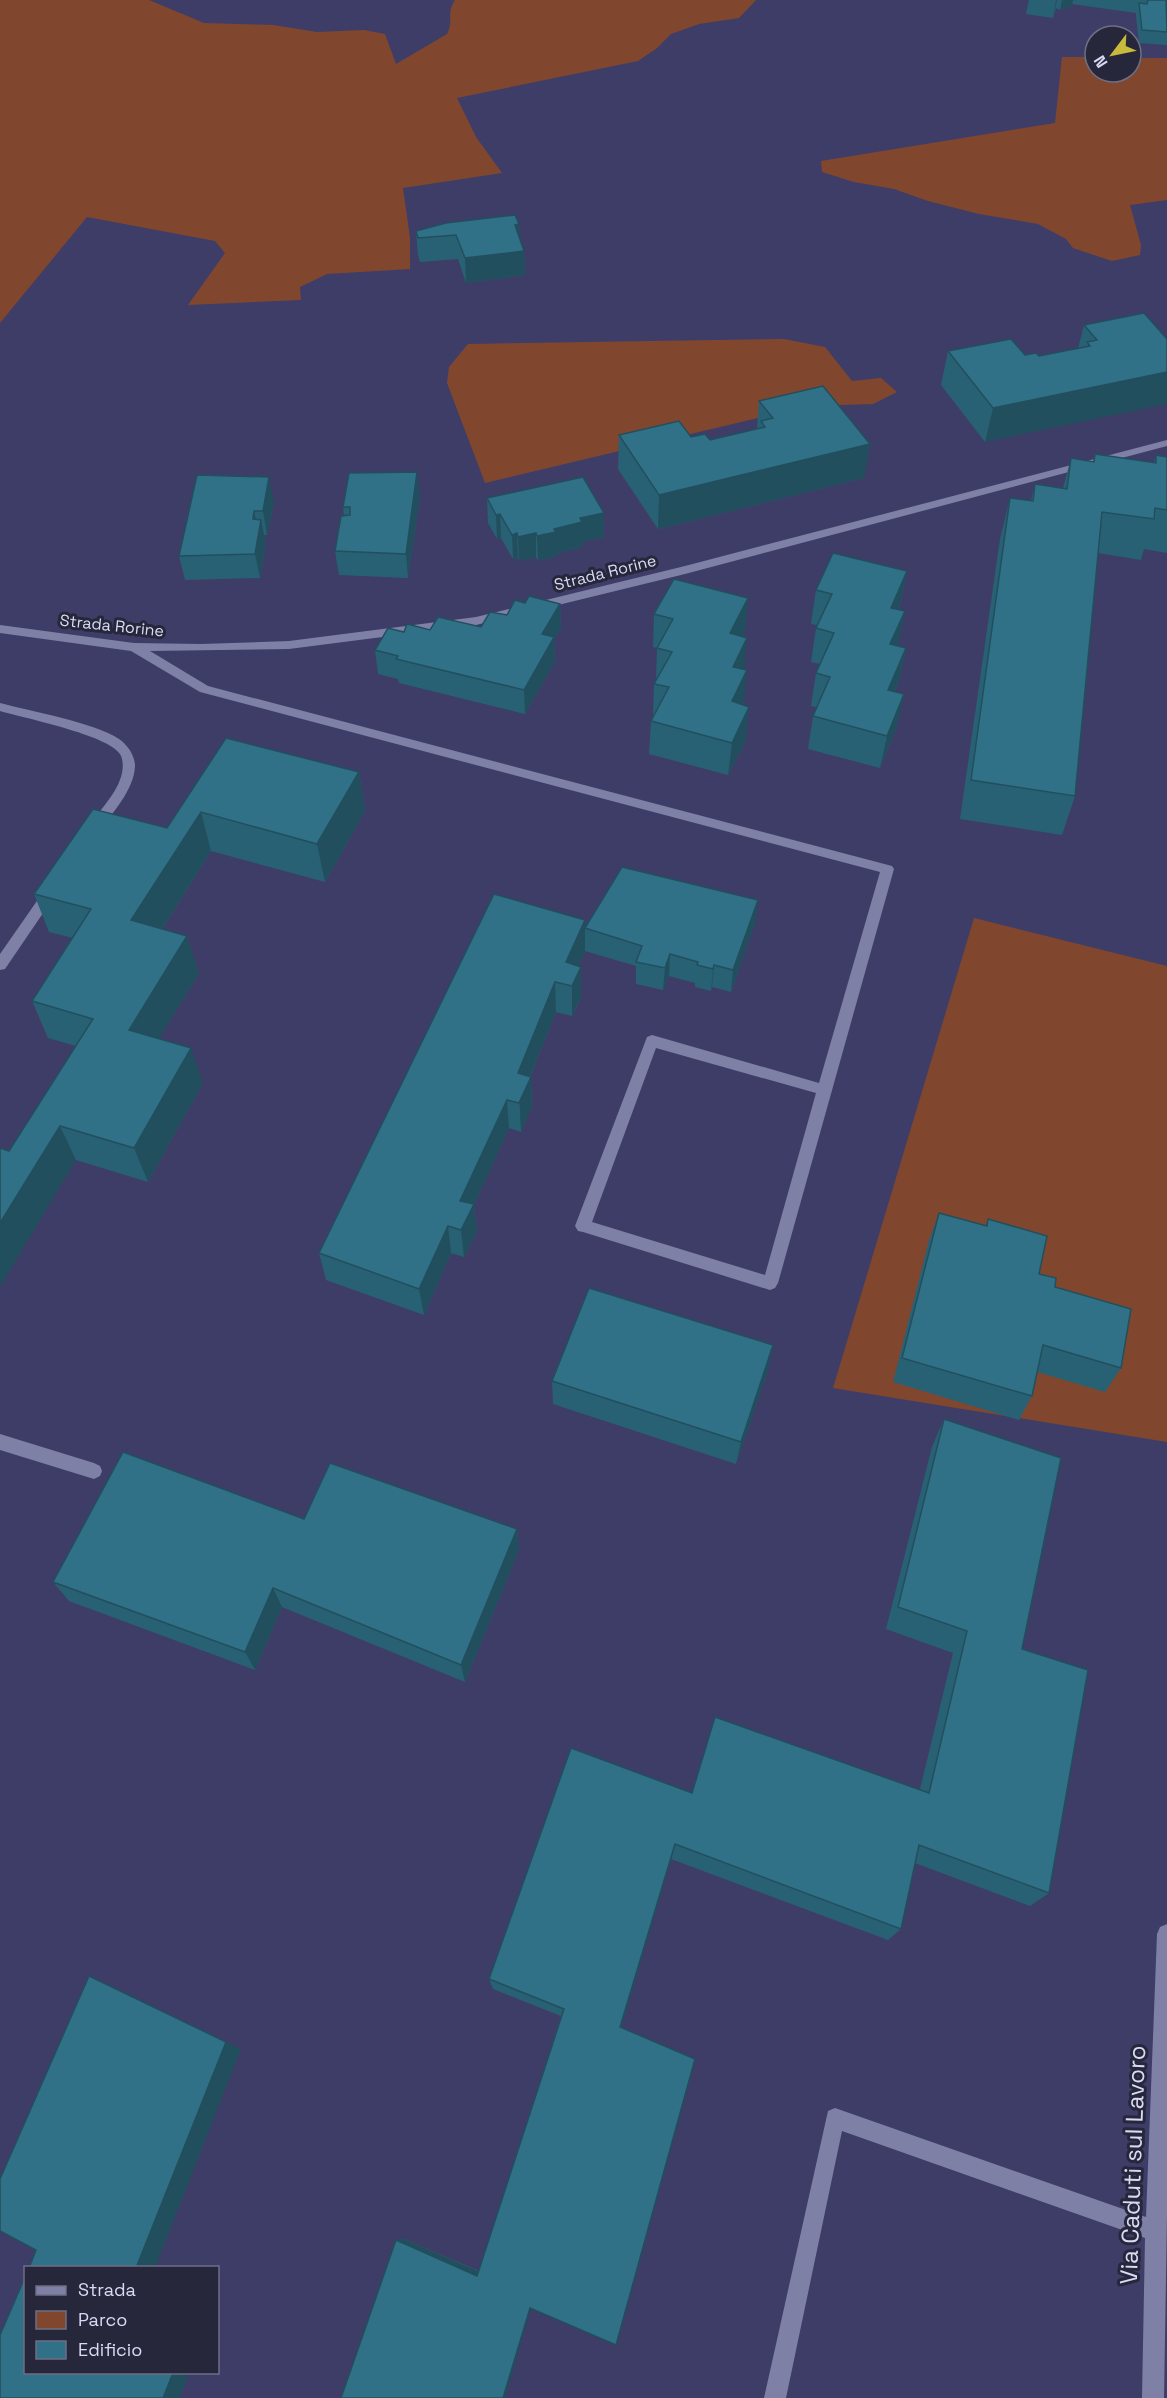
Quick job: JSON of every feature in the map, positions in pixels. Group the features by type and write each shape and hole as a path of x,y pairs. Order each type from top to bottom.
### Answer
{"street":[{"name":"Strada Rorine","path":"1,630 134,647 201,648 289,645 476,621 686,570 1167,443"},
{"path":"134,647 204,689 887,870 771,1283 583,1226 652,1041 825,1090"},
{"path":"0,707 98,734 113,740 124,748 129,760 130,772 124,785 85,842"},
{"path":"0,965 59,880"},
{"path":"0,1442 94,1471"},
{"name":"Via Caduti sul Lavoro","path":"1153,2398 1156,2231 1167,1934"},
{"path":"775,2398 835,2118 1156,2231"}],"green space":[{"path":"0,0 149,0 204,23 273,25 317,32 364,30 385,34 396,64 447,34 451,9 455,0 756,0 739,18 699,24 671,34 657,48 638,61 457,98 476,137 502,173 403,188 410,238 410,269 327,274 300,287 301,300 188,305 225,253 215,241 87,217 0,323"},
{"path":"1062,57 1083,57 1083,84 1143,84 1143,58 1167,58 1167,200 1130,205 1141,245 1140,255 1112,261 1073,248 1066,239 1038,224 979,214 928,201 894,189 854,182 822,172 821,161 1055,123"},
{"path":"784,339 825,347 852,381 881,378 897,392 873,404 808,406 485,483 447,383 449,367 468,344"},
{"path":"974,918 1167,966 1167,1442 833,1388"}],"building":[{"path":"1148,0 1166,0 1167,32 1143,30 1139,3 1147,4"},
{"path":"515,215 519,224 515,225 524,251 465,258 456,235 418,238 416,231 446,223"},
{"path":"1144,313 1167,339 1167,372 993,408 948,351 1011,339 1025,355 1036,353 1039,356 1090,346 1087,342 1097,340 1084,325"},
{"path":"823,386 870,444 659,495 619,435 679,421 691,437 705,434 710,440 765,427 761,421 773,418 759,401"},
{"path":"1095,454 1156,463 1156,455 1167,457 1167,510 1155,508 1154,519 1102,512 1075,796 971,780 1010,498 1033,501 1035,484 1067,489 1071,458 1094,462"},
{"path":"417,472 406,554 335,551 341,516 350,515 350,507 343,507 349,473"},
{"path":"197,475 269,477 263,511 254,511 253,519 261,520 255,554 179,556"},
{"path":"583,477 604,513 580,518 582,522 554,529 556,532 537,536 536,533 518,537 517,533 512,535 500,514 496,515 487,498"},
{"path":"833,553 907,571 891,608 905,611 890,644 906,648 888,690 904,694 887,736 813,716 830,677 816,673 834,633 816,628 832,594 816,590"},
{"path":"674,579 748,598 730,633 747,638 733,667 747,670 732,701 749,707 732,743 651,721 669,687 654,684 672,652 657,648 673,619 654,614"},
{"path":"529,596 560,604 542,634 554,637 524,690 396,659 398,656 375,650 388,628 404,632 407,624 430,630 438,617 481,627 490,612 507,615 515,600 525,603"},
{"path":"226,738 359,772 317,844 201,812 131,920 187,936 129,1030 191,1048 134,1148 60,1126 0,1223 0,1148 9,1151 93,1019 32,1001 91,909 34,894 93,809 167,828"},
{"path":"622,867 758,900 733,970 714,965 713,969 697,965 698,962 670,954 665,968 636,962 642,946 585,928"},
{"path":"494,894 585,920 566,962 581,967 572,986 555,982 518,1073 531,1077 519,1103 507,1100 460,1201 474,1204 461,1230 448,1226 419,1289 319,1253"},
{"path":"939,1213 987,1226 988,1219 1047,1236 1039,1274 1056,1278 1055,1287 1131,1309 1121,1368 1043,1345 1032,1396 902,1358"},
{"path":"589,1288 773,1345 741,1442 552,1381"},
{"path":"944,1419 1061,1458 1022,1649 1088,1670 1049,1893 919,1845 901,1929 675,1844 620,2027 695,2059 616,2345 530,2308 503,2398 341,2398 396,2240 477,2276 564,2009 489,1979 571,1748 692,1793 715,1717 929,1793 967,1631 898,1607"},
{"path":"123,1452 304,1519 330,1463 517,1529 461,1665 273,1588 245,1652 53,1582"},
{"path":"89,1976 226,2042 137,2266 30,2266 36,2250 0,2231 0,2179"},
{"path":"24,2280 24,2374 173,2374 163,2398 0,2398 0,2335"}]}
